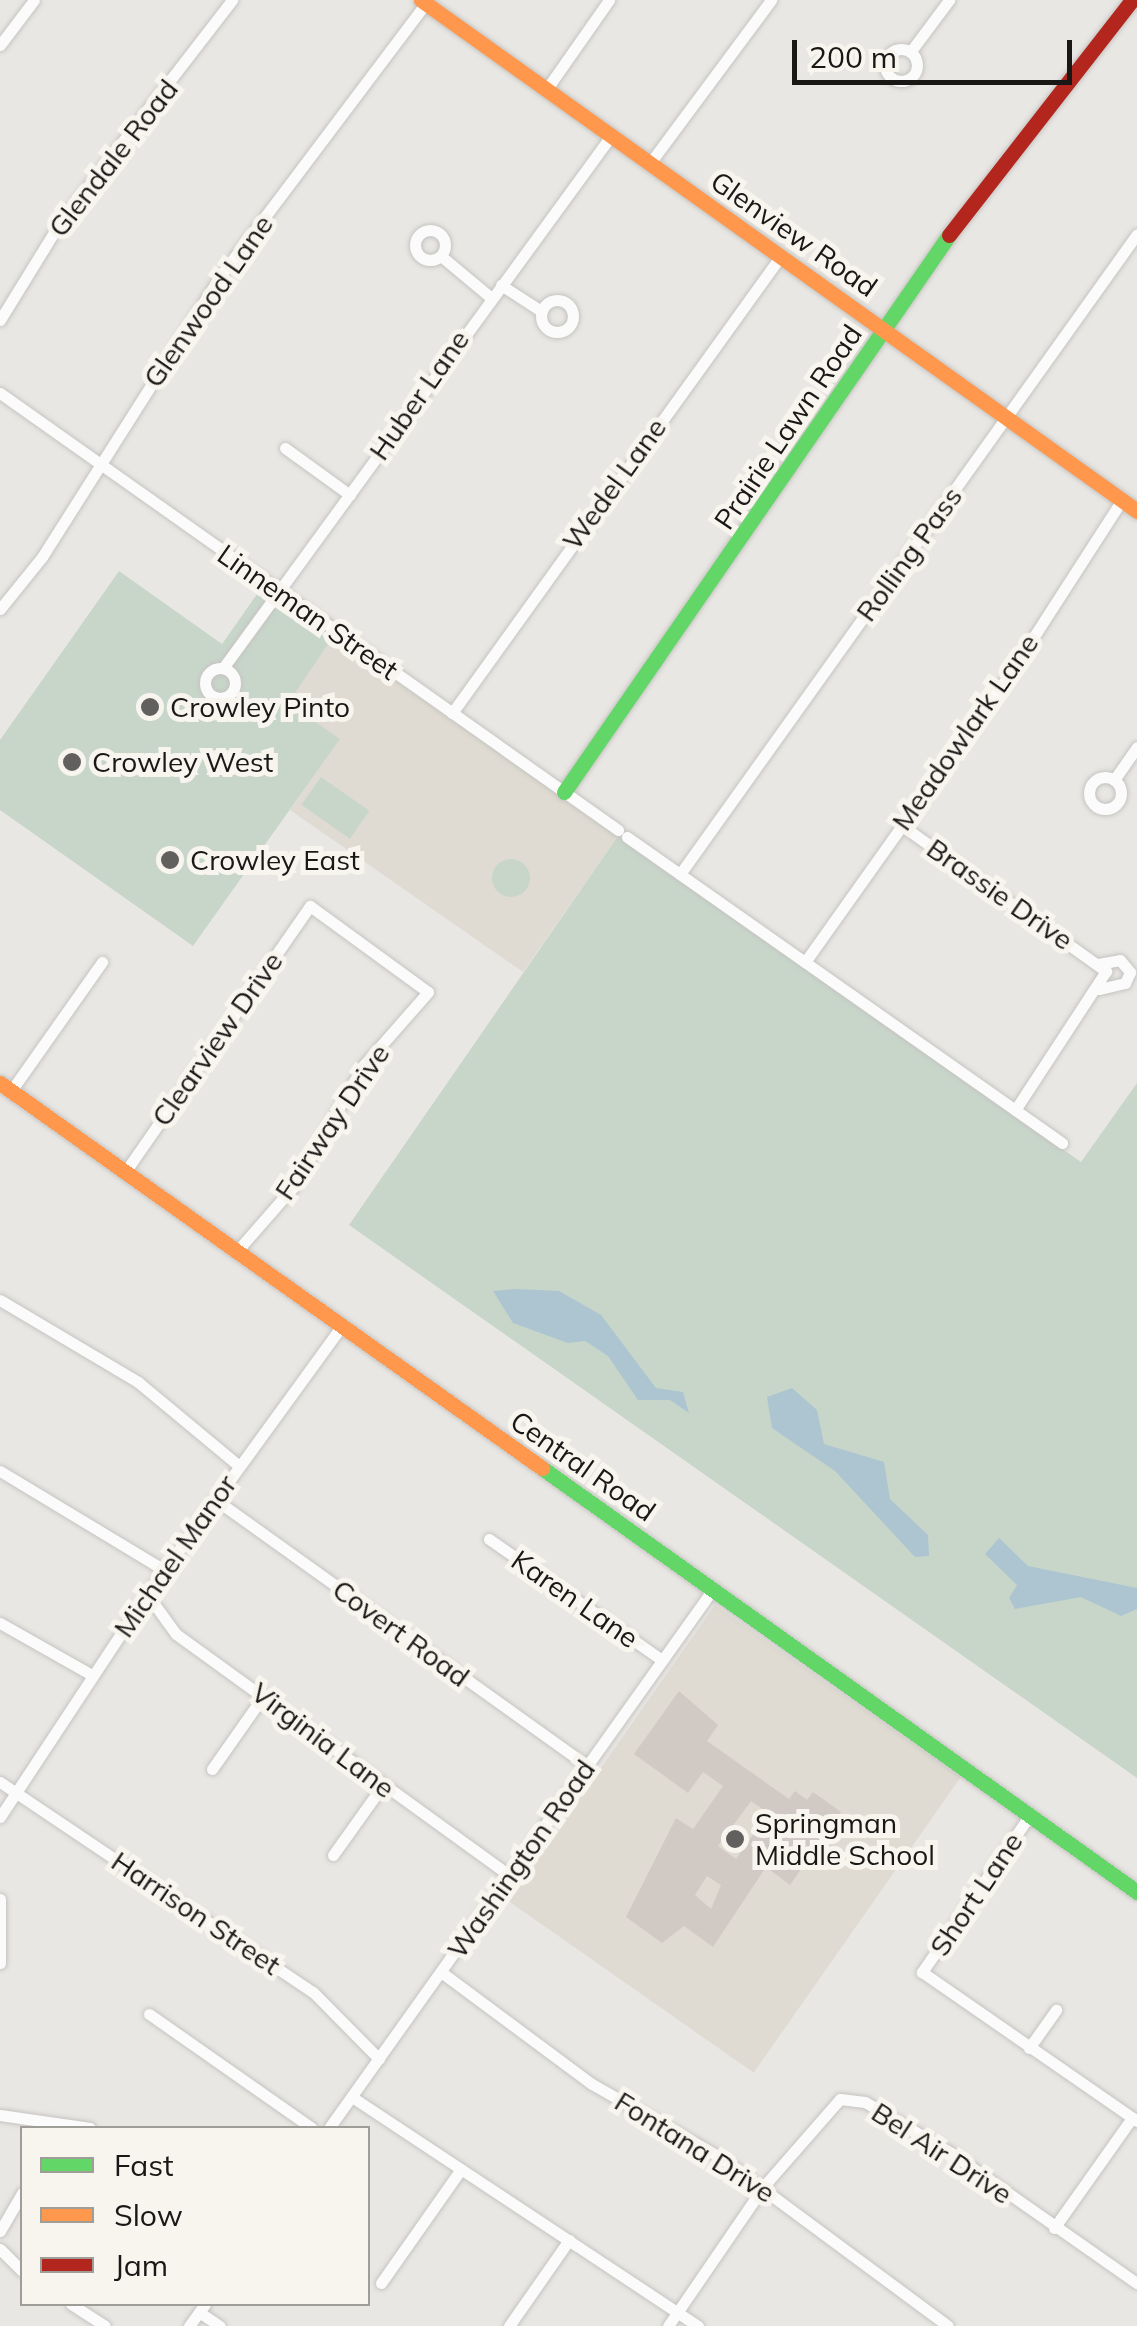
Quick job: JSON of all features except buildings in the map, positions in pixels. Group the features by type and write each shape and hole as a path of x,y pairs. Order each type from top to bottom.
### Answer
{"main road":[{"name":"Prairie Lawn Road","path":"564,792 1024,128 1066,91 1132,0"},
{"name":"Glenview Road","path":"425,1 1137,511"},
{"name":"Central Road","path":"5,1087 1137,1892"}],"street":[{"path":"0,45 34,0"},
{"name":"Glendale Road","path":"0,320 59,224 232,0"},
{"path":"546,90 609,0"},
{"path":"650,164 771,0"},
{"path":"911,51 949,0"},
{"name":"Glenwood Lane","path":"0,610 100,464 221,275 425,1"},
{"name":"Huber Lane","path":"223,668 611,136"},
{"name":"Rolling Pass","path":"680,874 1137,234"},
{"path":"441,256 490,297"},
{"name":"Wedel Lane","path":"452,713 780,257"},
{"path":"501,285 541,312"},
{"name":"Linneman Street","path":"0,393 1062,1143"},
{"path":"285,448 350,495"},
{"name":"Meadowlark Lane","path":"805,962 1122,500"},
{"path":"1114,780 1137,747"},
{"name":"Brassie Drive","path":"901,824 1098,964 1120,960 1130,972 1125,983 1101,985 1098,964"},
{"name":"Fairway Drive","path":"237,1252 292,1188 363,1066 428,992 310,906"},
{"name":"Clearview Drive","path":"125,1172 310,906"},
{"path":"5,1087 102,962"},
{"path":"1015,1110 1101,985"},
{"path":"0,1300 122,1371 239,1466"},
{"name":"Michael Manor","path":"0,1816 147,1594 342,1326"},
{"path":"0,1472 164,1570"},
{"name":"Covert Road","path":"216,1500 587,1766"},
{"name":"Karen Lane","path":"489,1538 662,1660"},
{"name":"Washington Road","path":"331,2126 713,1589"},
{"name":"Virginia Lane","path":"147,1594 176,1634 509,1876"},
{"path":"0,1623 92,1675"},
{"path":"212,1770 264,1695"},
{"name":"Harrison Street","path":"0,1782 314,1992 378,2060"},
{"path":"333,1855 383,1785"},
{"name":"Short Lane","path":"1029,2048 922,1972 1030,1816"},
{"path":"0,1900 0,1962"},
{"name":"Fontana Drive","path":"441,1972 592,2084 763,2187 948,2326"},
{"path":"1054,2228 1134,2120 1029,2048 1056,2010"},
{"path":"149,2014 309,2126"},
{"path":"352,2097 698,2326"},
{"name":"Bel Air Drive","path":"668,2326 763,2187 827,2106 853,2098 951,2153 1137,2284"},
{"path":"0,2115 46,2126"},
{"path":"381,2283 460,2169"},
{"path":"0,2231 20,2196"},
{"path":"509,2326 569,2240"},
{"path":"0,2250 20,2269"},
{"path":"74,2306 105,2326"},
{"path":"189,2326 202,2308 220,2326"}],"shaded area":[{"path":"333,637 618,836 523,972 290,810 339,740 287,703"},
{"name":"Springman Middle School","path":"715,1605 961,1777 754,2073 508,1901"}],"green space":[{"path":"119,571 222,644 262,587 333,637 288,703 340,739 193,946 0,810 0,740"},
{"path":"321,777 369,811 350,839 301,805"},
{"path":"618,836 1081,1162 1137,1083 1137,1778 349,1225"},
{"path":"511,859 524,865 530,878 524,891 511,897 498,891 492,878 498,865"}],"water":[{"path":"493,1291 559,1291 601,1315 656,1388 683,1392 689,1413 670,1400 638,1400 608,1356 585,1341 568,1343 513,1323"},
{"path":"792,1388 817,1410 824,1444 884,1462 890,1499 928,1535 929,1556 915,1557 835,1471 772,1428 767,1397"},
{"path":"999,1538 1028,1566 1137,1588 1137,1609 1121,1616 1081,1597 1015,1609 1009,1598 1017,1585 985,1554"}],"traffic: fast":[{"path":"564,792 949,235"},
{"path":"542,1468 1137,1892"}],"traffic: slow":[{"path":"421,0 1137,511"},
{"path":"0,1083 542,1468"}],"traffic: jam":[{"path":"949,235 1132,0"}],"place":[{"name":"Crowley Pinto","path":"150,707"},
{"name":"Crowley West","path":"72,762"},
{"name":"Crowley East","path":"170,860"},
{"name":"Springman Middle School","path":"735,1839"}]}
